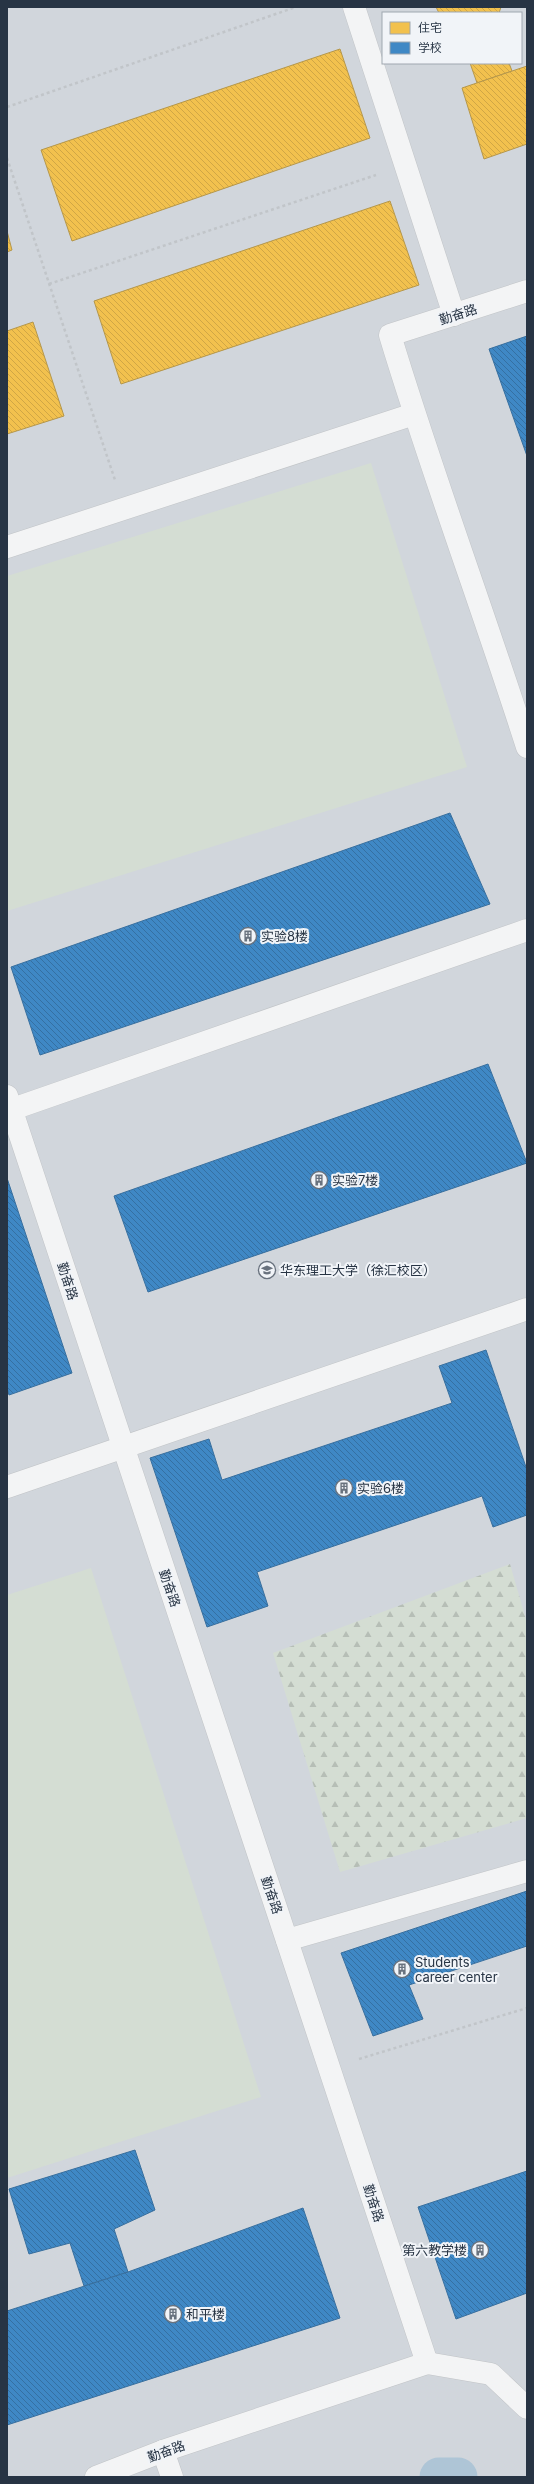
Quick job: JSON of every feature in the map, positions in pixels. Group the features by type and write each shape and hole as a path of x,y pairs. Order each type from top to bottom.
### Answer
{"street":[{"path":"354,7 454,315"},
{"name":"勤奋路","path":"414,414 390,336 527,291"},
{"path":"7,547 414,414 496,650 527,747"},
{"path":"8,1105 527,930"},
{"name":"勤奋路","path":"8,1105 427,2363 162,2451 96,2477"},
{"path":"7,1487 527,1309"},
{"path":"287,1940 527,1871"},
{"path":"427,2363 491,2374 527,2408"},
{"path":"162,2451 172,2477"}],"path":[{"path":"7,107 296,7"},
{"path":"7,158 125,509"},
{"path":"49,284 405,165"},
{"path":"330,2068 527,2008"}],"shaded area":[{"name":"华东理工大学（徐汇校区）","path":"7,7 527,7 527,2477 7,2477"}],"green space":[{"path":"371,463 467,767 7,911 7,576"},
{"path":"510,1564 527,1623 527,1818 340,1872 273,1653"},
{"path":"91,1568 261,2097 7,2178 7,1595"}],"building: 住宅":[{"path":"436,7 501,7 499,12 438,12"},
{"path":"340,49 370,138 72,241 41,150"},
{"path":"470,64 509,64 512,71 477,83"},
{"path":"527,66 527,144 484,159 462,88"},
{"path":"390,201 419,285 121,384 94,301"},
{"path":"7,231 12,250 7,252"},
{"path":"33,322 64,416 7,434 7,331"}],"building: 学校":[{"path":"527,336 527,456 489,349"},
{"name":"实验8楼","path":"450,813 490,904 40,1055 11,967"},
{"name":"实验7楼","path":"488,1064 527,1163 148,1292 114,1196"},
{"path":"7,1178 72,1373 9,1395 7,1388"},
{"name":"实验6楼","path":"486,1350 527,1470 527,1515 493,1527 482,1496 257,1572 268,1606 207,1627 150,1458 209,1439 222,1480 452,1403 439,1366"},
{"name":"Students career center","path":"527,1891 527,1946 409,1985 423,2019 373,2036 341,1953"},
{"path":"135,2150 155,2210 114,2229 128,2272 84,2286 70,2243 29,2254 9,2189"},
{"name":"第六教学楼","path":"527,2171 527,2293 456,2319 418,2207"},
{"name":"和平楼","path":"303,2208 340,2318 7,2425 7,2311 128,2272"}],"waterway":[{"path":"439,2477 458,2477"}],"place":[{"name":"实验8楼","path":"248,936"},
{"name":"实验7楼","path":"319,1180"},
{"name":"华东理工大学（徐汇校区）","path":"267,1270"},
{"name":"实验6楼","path":"344,1488"},
{"name":"Students career center","path":"402,1969"},
{"name":"第六教学楼","path":"480,2250"},
{"name":"和平楼","path":"173,2314"}]}
